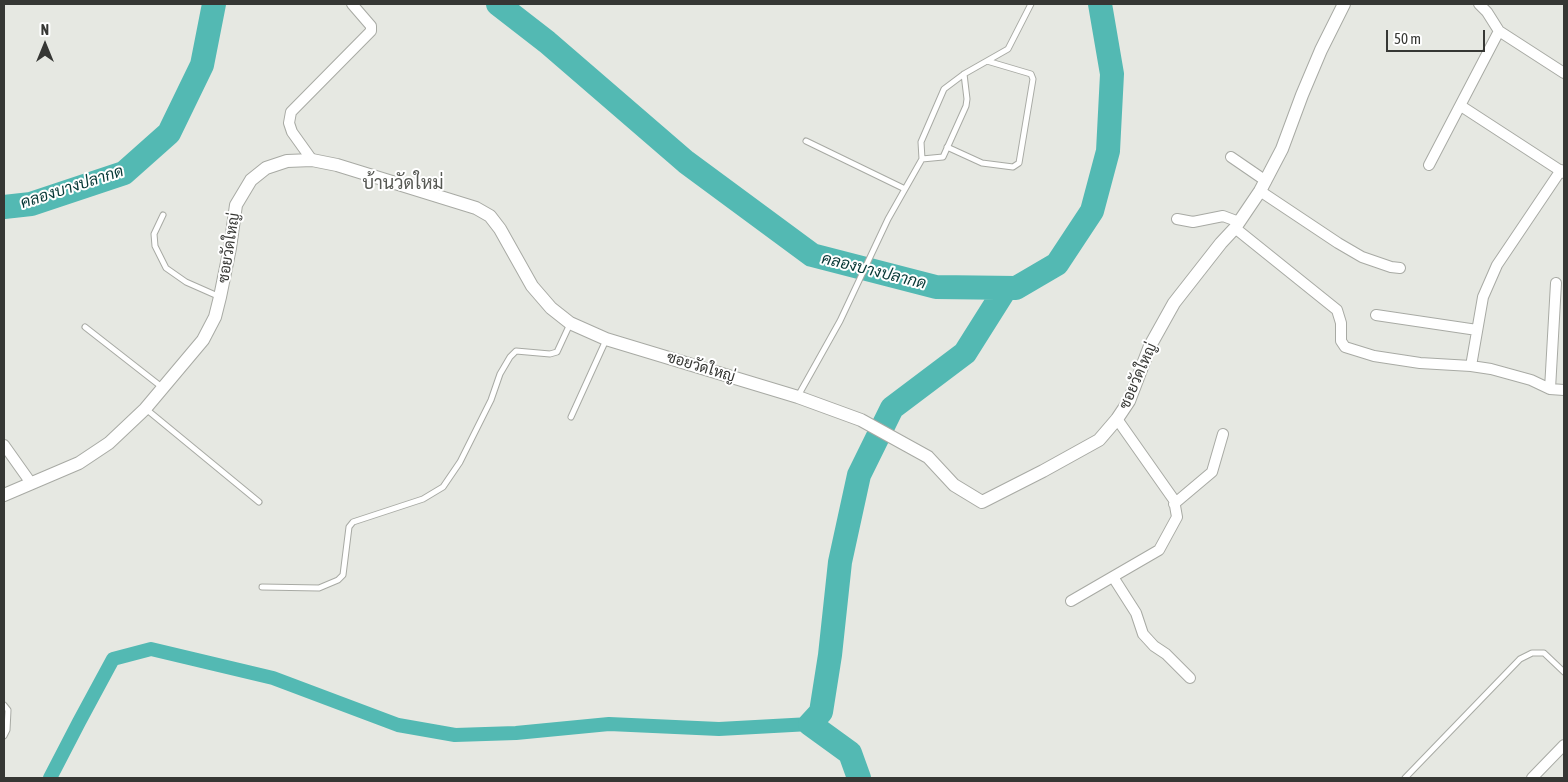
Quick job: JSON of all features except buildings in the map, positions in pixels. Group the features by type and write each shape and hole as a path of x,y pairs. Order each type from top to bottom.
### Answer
{"street":[{"path":"312,160 292,132 289,123 290,118 298,104 371,31 371,26 352,4"},
{"name":"ซอยวัดใหญ่","path":"4,495 79,463 109,443 145,409 203,340 214,317 230,248 236,205 251,180 266,168 287,161 312,160 337,164 476,208 490,216 500,229 532,286 551,308 570,323 606,339 798,396 861,420 928,457 954,485 982,502 994,498 1099,440 1117,419 1129,401 1150,346 1174,303 1237,225 1263,186 1282,149 1320,50 1344,4"},
{"path":"1479,4 1499,30 1564,73"},
{"path":"1429,165 1499,30"},
{"path":"1461,106 1562,172 1497,265 1483,297 1471,366"},
{"path":"1231,157 1263,186 1338,243 1362,257 1400,268"},
{"path":"1177,219 1193,222 1228,216 1337,310 1341,323 1341,341 1345,347 1374,356 1420,363 1491,369 1531,380 1550,389 1564,390"},
{"path":"1550,389 1556,282"},
{"path":"1376,315 1477,330"},
{"path":"1072,601 1159,550 1177,517 1174,500 1117,419"},
{"path":"1174,504 1212,472 1223,434"},
{"path":"4,446 31,483"},
{"path":"1113,577 1136,613 1143,634 1190,678"},
{"path":"1532,778 1564,744"}],"lane":[{"path":"798,396 840,321 888,220 922,159 921,142 944,88 964,74 1008,49 1031,4"},
{"path":"947,147 982,163 1013,167 1020,164 1033,79 1031,74 987,61"},
{"path":"922,159 942,157 947,147 966,106 964,74"},
{"path":"806,141 905,189"},
{"path":"163,215 154,234 155,246 166,268 186,282 220,297"},
{"path":"262,587 319,588 338,580 344,575 349,528 353,522 423,499 443,488 460,462 491,400 500,374 510,356 516,351 550,354 558,352 570,323"},
{"path":"84,327 163,388"},
{"path":"571,417 606,339"},
{"path":"145,409 259,502"},
{"path":"1405,778 1520,659 1532,653 1544,653 1564,672"},
{"path":"4,705 8,710 7,730 4,736"}],"waterway":[{"name":"คลองบางปลากด","path":"4,207 31,204 124,173 169,133 202,65 214,4"},
{"name":"คลองบางปลากด","path":"498,4 547,42 686,162 812,255 936,287 1016,288 1057,264 1092,211 1108,151 1112,74 1100,4"},
{"path":"859,778 850,753 810,724 821,712 830,655 840,562 859,475 892,408 965,353 1006,288"},
{"path":"50,778 113,659 151,649 273,678 398,725 455,735 516,733 609,724 719,729 810,724"}],"district":[{"name":"บ้านวัดใหม่","path":"403,183"}]}
